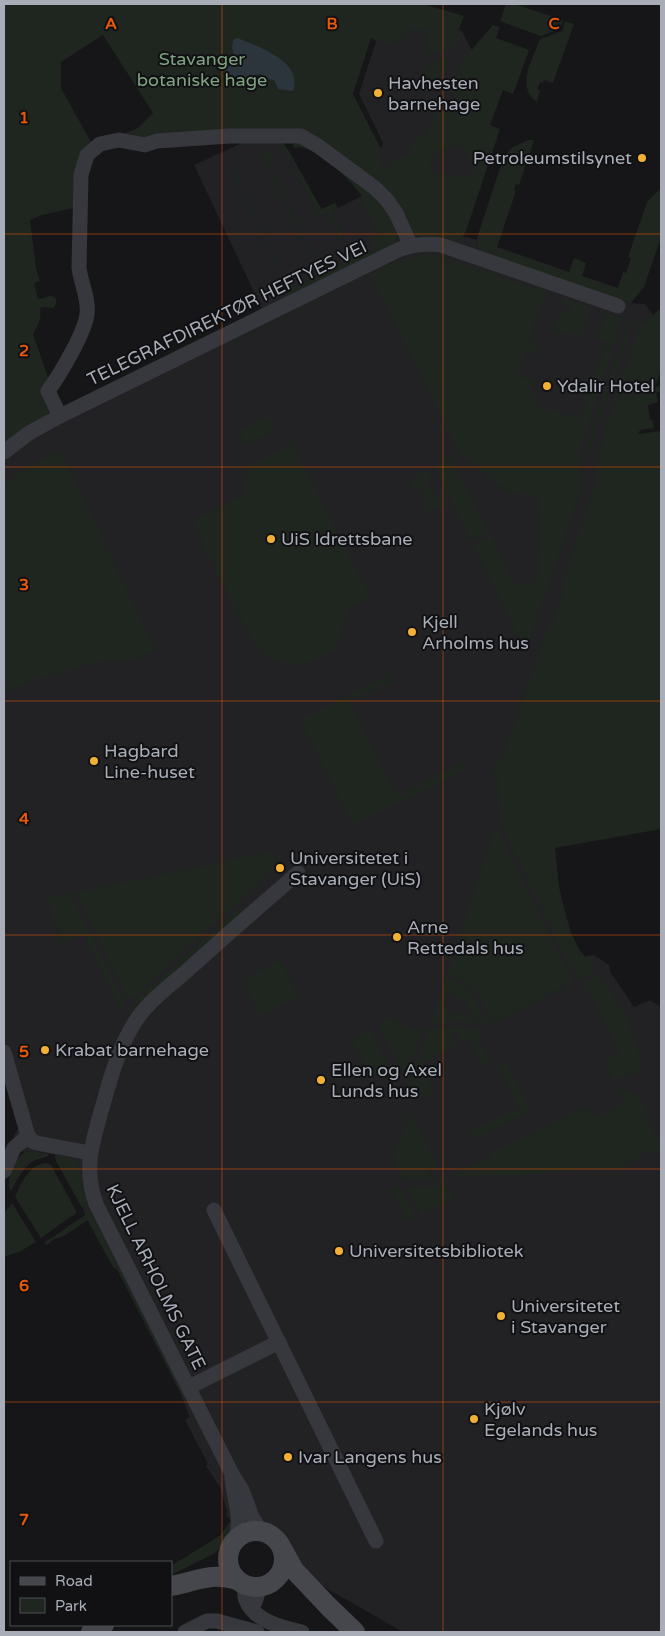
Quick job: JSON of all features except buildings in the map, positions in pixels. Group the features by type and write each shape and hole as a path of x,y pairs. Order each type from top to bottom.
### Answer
{"main road":[{"path":"172,1580 218,1558 246,1532 261,1531 275,1538 294,1570 355,1632"},
{"path":"232,1546 228,1558 232,1574 254,1583 280,1574 284,1567 283,1550"},
{"path":"172,1586 206,1577 223,1576 302,1592 329,1607"},
{"path":"91,1632 102,1626"}],"street":[{"name":"TELEGRAFDIREKTØR HEFTYES VEI","path":"60,416 48,391 60,375 87,315 79,268 80,175 87,156 100,144 119,140 144,145 157,141 229,136 301,136 318,146 375,188 387,200 396,213 411,246"},
{"name":"TELEGRAFDIREKTØR HEFTYES VEI","path":"4,452 29,433 60,416 398,250 423,243 441,245 618,306"},
{"name":"KJELL ARHOLMS GATE","path":"261,1531 252,1517 242,1490 232,1474 96,1204 89,1178 90,1153 116,1062 136,1020 162,992 298,873"},
{"path":"4,1052 28,1136 32,1141 90,1153"},
{"path":"4,1171 14,1148 28,1136"},
{"path":"214,1210 376,1541"},
{"name":"KJELL ARHOLMS GATE","path":"189,1387 279,1342"},
{"path":"232,1474 238,1521 232,1546"},
{"path":"254,1583 246,1600 253,1612 260,1618 302,1632"},
{"path":"185,1632 207,1621 217,1621 257,1632"}],"shaded area":[{"path":"387,4 462,31 471,49 479,52 477,170 442,219 375,162 383,143 359,94 376,42 368,27"},
{"path":"237,38 266,50 285,63 292,71 295,80 293,91 278,89 274,80 260,74 243,83 232,82 228,79 225,74 225,68 235,60 232,48 233,40"},
{"name":"Universitetet i Stavanger (UiS)","path":"241,141 266,142 289,151 322,210 335,203 338,208 362,196 394,244 398,237 410,232 459,239 463,236 477,240 477,245 483,253 631,303 645,304 653,315 643,323 598,451 598,477 555,848 559,888 572,937 578,948 585,957 594,955 609,965 611,973 634,1007 650,1000 661,1007 661,1632 403,1632 305,1576 286,1540 275,1529 261,1520 230,1520 226,1515 227,1511 220,1487 206,1466 208,1464 185,1420 190,1417 181,1394 117,1269 113,1267 87,1220 83,1208 56,1161 55,1155 32,1151 24,1152 13,1137 18,1129 18,1123 4,1073 4,443 262,309 194,165 240,144"}],"green space":[{"name":"Stavanger botaniske hage","path":"4,4 423,4 464,16 455,39 455,47 427,55 430,34 415,27 392,45 371,38 353,94 382,151 379,160 383,167 387,166 394,158 406,155 413,144 429,130 433,116 438,109 462,112 463,109 451,91 457,73 493,25 500,27 496,38 529,50 513,94 503,90 490,125 500,129 466,231 459,239 453,241 429,239 414,235 311,138 143,141 116,137 138,128 153,113 103,35 61,62 61,88 93,146 77,207 42,215 30,220 36,268 40,281 34,283 38,299 50,296 56,299 53,308 40,308 40,319 33,334 50,383 51,412 4,443","holes":["459,141 477,170 467,178 458,175 440,175 431,172 430,163 438,152 455,146"]},
{"path":"506,4 514,4 563,20 560,29 541,36 500,21"},
{"path":"565,21 574,24 553,83 544,80 543,83 540,82 537,89 540,90 537,102 527,88 526,80 530,64 540,39 562,31"},
{"path":"448,56 450,63 447,68 426,95 423,94 422,74 435,60"},
{"path":"241,138 269,139 285,145 321,209 335,203 337,208 331,212 344,239 341,241 327,213 319,216 291,161 280,148 264,143 241,147 239,144"},
{"path":"528,140 534,140 519,185 516,184 514,190 516,191 497,247 569,272 574,258 586,263 582,276 618,288 623,272 626,273 631,258 628,257 647,202 661,188 661,237 644,287 631,303 483,253 480,250 477,238 504,156 513,147"},
{"path":"300,142 329,156 376,194 384,202 394,218 398,233 396,242 391,246 290,294 282,289 285,281 290,279 295,287 374,250 371,241 379,236 362,196 357,189 341,172 312,150 302,147 294,148 293,145 295,143"},
{"path":"268,152 275,156 268,161 312,255 310,256 261,153"},
{"path":"230,162 281,269 279,270 228,163"},
{"path":"424,254 432,254 546,292 529,341 538,345 534,356 525,353 518,375 526,379 527,377 535,380 530,392 538,396 535,404 580,419 592,384 600,388 579,451 580,491 528,644 524,648 473,545 491,536 513,581 527,587 533,586 537,578 541,527 537,496 514,494 507,491 459,453 370,274 392,263"},
{"path":"564,298 590,307 582,337 553,331 560,311 564,312 564,315 566,313 570,314 572,308 562,304"},
{"path":"661,308 661,369 655,387 661,386 661,391 656,393 658,402 648,405 650,420 652,420 654,428 640,430 638,434 661,431 661,829 555,848 562,905 566,919 577,945 585,957 594,955 595,957 593,964 595,971 579,979 571,969 500,825 497,778 492,770 506,749 548,625 553,622 564,591 561,585 597,479 598,451 639,329 643,323"},
{"path":"606,313 614,316 611,325 615,315 623,318 615,344 597,340"},
{"path":"632,316 633,322 585,463 587,444 623,337"},
{"path":"605,346 613,348 601,384 593,380"},
{"path":"269,416 275,431 246,445 239,430"},
{"name":"UiS Idrettsbane","path":"292,443 371,598 349,607 336,650 313,661 297,665 279,662 263,655 252,641 209,557 193,520 243,495 247,466"},
{"path":"60,449 156,651 134,660 102,661 38,679 4,693 4,487 13,477"},
{"path":"451,458 489,532 471,541 434,467"},
{"path":"428,470 432,479 427,482 435,498 441,496 445,504 427,513 423,505 427,503 419,486 414,488 410,479"},
{"path":"389,675 392,681 351,701 348,695"},
{"path":"346,696 396,796 465,762 467,767 454,776 353,826 302,724 304,717"},
{"path":"496,826 573,982 492,1023 476,992 465,982 448,972"},
{"path":"271,852 278,866 131,999 127,998 76,892"},
{"path":"68,894 76,905 126,1005 123,1008 119,1005 82,933 65,942 60,941 48,898"},
{"path":"240,907 244,911 136,1009 130,1010 150,987"},
{"path":"281,960 299,997 260,1017 242,980"},
{"path":"446,976 465,986 474,994 488,1025 484,1025 468,1011 466,1003 459,997 454,994 449,996 441,993"},
{"path":"599,976 606,985 623,1011 641,1060 640,1066 635,1071 613,1080 606,1066 606,1060 620,1052 589,990 582,983"},
{"path":"440,996 447,998 443,1005 447,1012 458,1016 466,1013 478,1024 458,1022 430,1025"},
{"path":"392,1017 394,1020 422,1031 407,1078 378,1024"},
{"path":"453,1026 486,1030 478,1036 492,1063 484,1067 470,1039 461,1043 456,1032 451,1035 456,1046 416,1067 418,1070 422,1068 432,1089 430,1090 432,1093 417,1099 409,1084 428,1030"},
{"path":"370,1029 395,1083 368,1073 351,1039"},
{"path":"507,1062 531,1110 475,1139 469,1131 518,1107 500,1070 496,1071 495,1068"},
{"path":"620,1089 635,1094 642,1100 661,1151 649,1152 614,1170 578,1169 519,1175 455,1176 454,1174 492,1156 491,1153 588,1105 595,1117 624,1103"},
{"path":"410,1111 438,1165 428,1170 432,1177 442,1177 443,1179 404,1181 393,1159"},
{"path":"32,1151 49,1154 29,1164 11,1191 9,1183 11,1173 18,1158 23,1153"},
{"path":"55,1155 71,1158 77,1163 89,1206 83,1208 81,1206 56,1161"},
{"path":"46,1163 51,1165 76,1213 41,1238 15,1197 30,1171 40,1164"},
{"path":"448,1185 454,1198 421,1215 407,1187"},
{"path":"392,1188 401,1188 416,1217 408,1220"},
{"path":"12,1203 36,1242 21,1251 4,1257 4,1214"},
{"path":"91,1211 177,1379 191,1417 189,1418 181,1394 117,1269 113,1267 88,1220 47,1245 44,1243"},
{"path":"234,1519 229,1537 215,1553 172,1574 172,1565 221,1535 228,1524"}],"place":[{"name":"Havhesten barnehage","path":"378,93"},
{"name":"Petroleumstilsynet","path":"642,158"},
{"name":"Ydalir Hotel","path":"547,386"},
{"name":"UiS Idrettsbane","path":"271,539"},
{"name":"Kjell Arholms hus","path":"412,632"},
{"name":"Hagbard Line-huset","path":"94,761"},
{"name":"Universitetet i Stavanger (UiS)","path":"280,868"},
{"name":"Arne Rettedals hus","path":"397,937"},
{"name":"Krabat barnehage","path":"45,1050"},
{"name":"Ellen og Axel Lunds hus","path":"321,1080"},
{"name":"Universitetsbibliotek","path":"339,1251"},
{"name":"Universitetet i Stavanger","path":"501,1316"},
{"name":"Kjølv Egelands hus","path":"474,1419"},
{"name":"Ivar Langens hus","path":"288,1457"}]}
